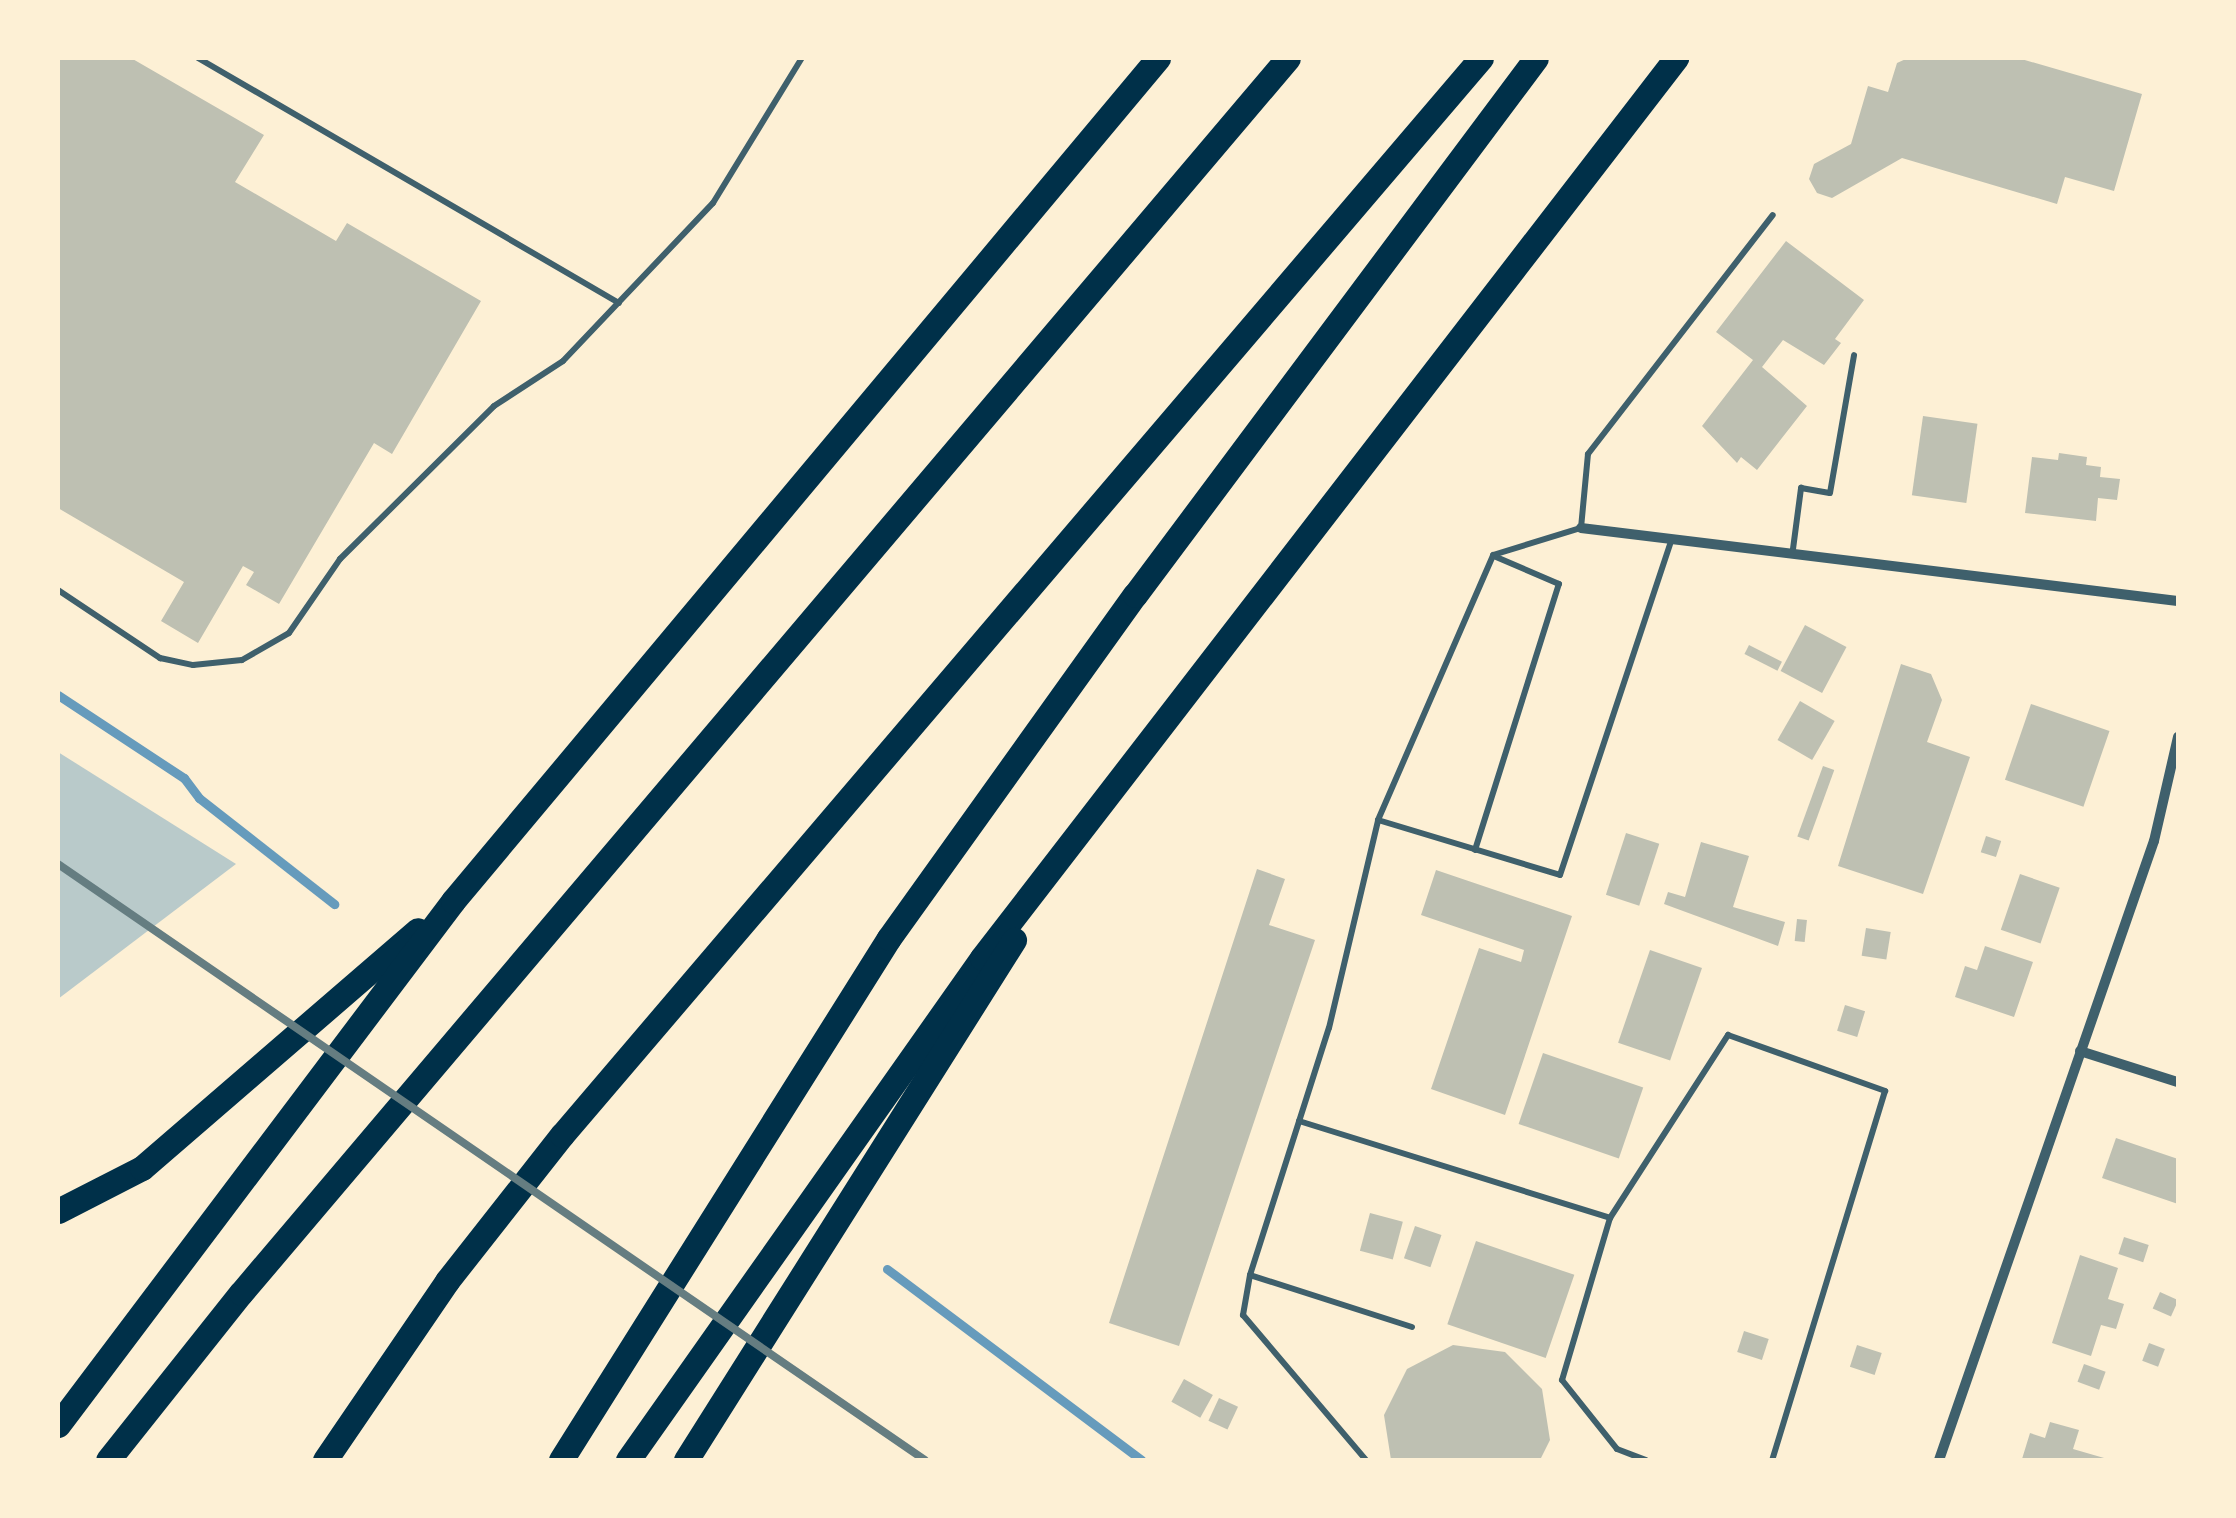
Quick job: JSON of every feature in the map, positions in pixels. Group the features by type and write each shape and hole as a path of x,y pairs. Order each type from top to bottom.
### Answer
{"highway":[{"path":"58,1426 453,902 1158,58"},
{"path":"108,1460 241,1293 1288,58"},
{"path":"325,1460 447,1281 562,1135 1481,58"},
{"path":"561,1460 889,938 1134,595 1536,58"},
{"path":"628,1460 847,1143 1114,784 1594,157 1676,58"},
{"path":"1594,157 1691,58"},
{"path":"686,1460 1114,784"},
{"path":"58,1211 142,1168 453,902"}],"street":[{"path":"1581,528 1793,549 2178,601"},
{"path":"1940,1460 2154,841 2178,737"},
{"path":"2080,1051 2178,1082"}],"lane":[{"path":"198,58 619,303"},
{"path":"58,590 160,658 193,665 242,660 289,633 340,559 494,406 563,361 712,203 802,58"},
{"path":"1366,1460 1243,1315 1250,1275 1329,1028 1378,820 1493,555 1581,528 1588,454 1773,215"},
{"path":"1793,549 1801,488 1830,493 1854,355"},
{"path":"1378,820 1560,875 1673,537"},
{"path":"1476,850 1559,584 1493,555"},
{"path":"1646,1460 1618,1450 1562,1380 1610,1218 1728,1035 1886,1091 1772,1460"},
{"path":"1299,1121 1610,1218"},
{"path":"1250,1275 1412,1327"},
{"path":"1613,1460 1618,1450"}],"shaded area":[{"path":"58,752 236,864 58,999"}],"building":[{"path":"58,58 131,58 264,135 235,182 336,241 347,223 481,301 392,454 374,443 279,604 246,585 254,572 243,566 198,643 161,621 184,582 58,508"},
{"path":"1908,58 2018,58 2142,94 2114,191 2065,177 2057,204 1902,158 1832,198 1817,193 1809,179 1814,164 1851,144 1868,86 1888,92 1897,63"},
{"path":"1786,241 1864,300 1835,339 1841,343 1824,365 1783,340 1762,367 1807,406 1757,470 1741,457 1737,463 1702,426 1753,360 1716,332"},
{"path":"1923,416 1977,424 1966,503 1912,495"},
{"path":"2059,453 2087,457 2086,465 2101,467 2100,477 2120,479 2117,500 2098,498 2096,521 2025,513 2032,457 2058,460"},
{"path":"1805,625 1846,647 1822,693 1781,671"},
{"path":"1749,645 1782,662 1777,671 1744,654"},
{"path":"1901,664 1931,674 1942,700 1927,742 1970,757 1923,894 1838,866"},
{"path":"1800,701 1835,721 1812,760 1778,740"},
{"path":"2031,704 2109,731 2083,807 2005,780"},
{"path":"1823,766 1834,770 1809,841 1797,836"},
{"path":"1626,833 1659,844 1639,906 1606,895"},
{"path":"1986,836 2001,841 1996,857 1981,852"},
{"path":"1701,842 1749,856 1733,907 1785,922 1778,946 1664,904 1668,892 1685,897"},
{"path":"1257,869 1285,879 1269,925 1315,940 1179,1346 1109,1323"},
{"path":"1436,870 1572,916 1505,1115 1431,1089 1479,948 1521,962 1524,950 1421,915"},
{"path":"2020,874 2060,888 2041,943 2001,930"},
{"path":"1797,919 1807,920 1805,942 1795,941"},
{"path":"1866,928 1891,932 1886,960 1862,956"},
{"path":"1985,946 2033,962 2014,1017 1955,997 1965,966 1977,970"},
{"path":"1650,950 1702,968 1670,1061 1618,1043"},
{"path":"1845,1005 1865,1011 1857,1037 1837,1031"},
{"path":"1543,1053 1643,1088 1619,1158 1519,1124"},
{"path":"2116,1138 2178,1159 2178,1204 2102,1178"},
{"path":"1370,1213 1403,1222 1393,1259 1360,1251"},
{"path":"1415,1226 1441,1235 1430,1267 1404,1258"},
{"path":"2124,1237 2149,1245 2143,1262 2118,1254"},
{"path":"1476,1241 1574,1275 1546,1358 1447,1324"},
{"path":"2080,1255 2118,1268 2108,1299 2124,1304 2116,1329 2101,1325 2091,1356 2052,1343"},
{"path":"2160,1292 2178,1300 2171,1317 2153,1308"},
{"path":"1744,1331 1769,1339 1762,1360 1737,1352"},
{"path":"2149,1343 2165,1349 2158,1367 2142,1361"},
{"path":"1453,1345 1505,1352 1542,1389 1550,1440 1540,1460 1391,1460 1384,1415 1407,1369"},
{"path":"1857,1345 1882,1353 1875,1375 1850,1367"},
{"path":"2084,1364 2106,1372 2099,1390 2078,1382"},
{"path":"1184,1379 1213,1395 1200,1418 1171,1402"},
{"path":"1219,1398 1238,1407 1227,1430 1208,1421"},
{"path":"2050,1422 2079,1430 2073,1449 2111,1460 2022,1459 2030,1433 2045,1438"}],"waterway":[{"path":"58,695 184,778 199,798 334,904"},
{"path":"887,1269 1141,1460"}],"railway":[{"path":"58,864 925,1460"}]}
